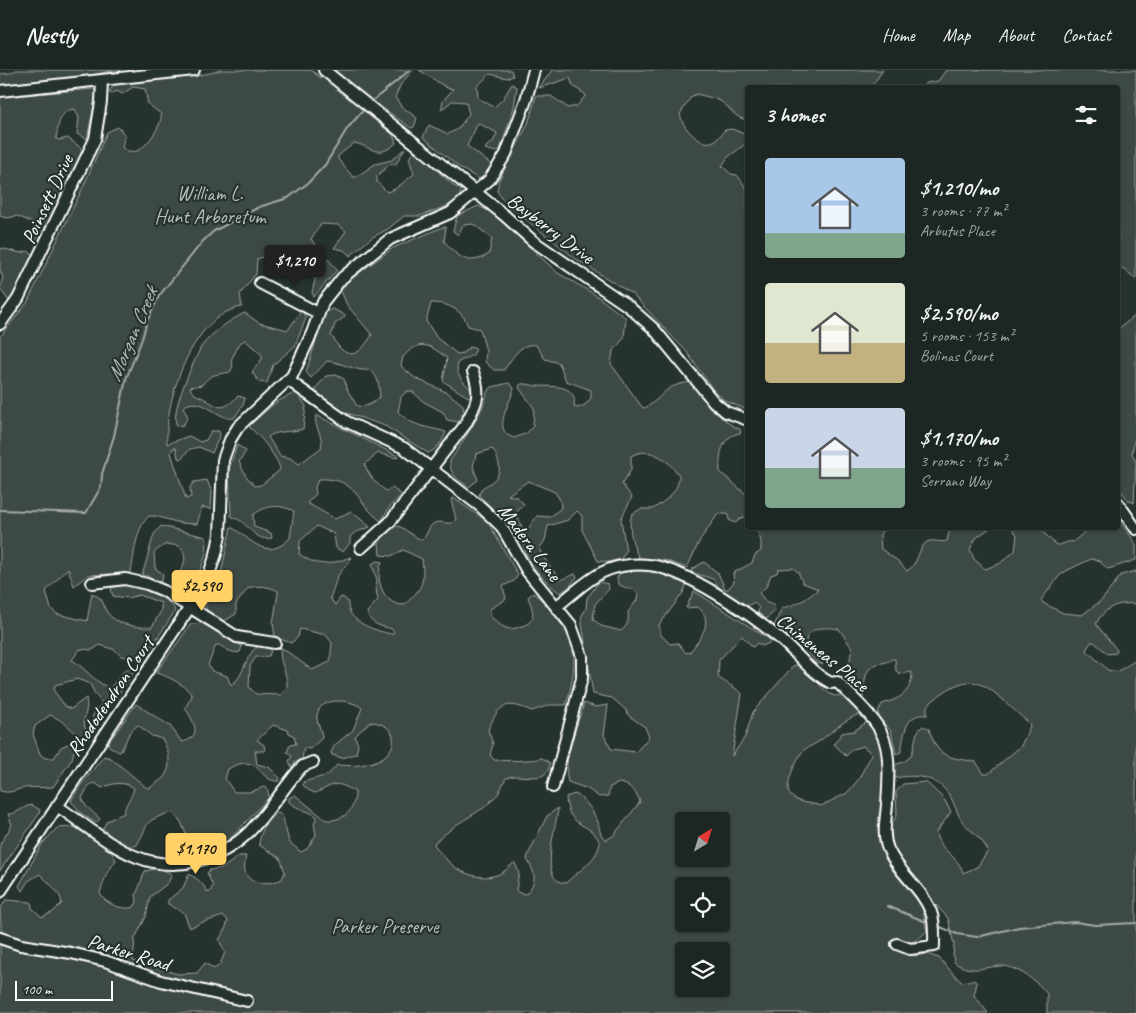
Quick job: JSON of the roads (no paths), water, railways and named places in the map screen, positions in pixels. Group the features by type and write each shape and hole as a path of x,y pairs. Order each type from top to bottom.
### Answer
{"street":[{"path":"0,91 194,70"},
{"name":"Bayberry Drive","path":"324,70 533,241 628,306 654,329 714,402 726,412 745,419"},
{"name":"Rhododendron Court","path":"0,892 206,583 216,554 221,520 221,470 230,440 243,420 288,380 301,359 323,302 342,278 390,239 450,213 476,193 497,169 506,154 526,100 534,70"},
{"name":"Poinsett Drive","path":"0,324 18,299 95,139 101,102 102,80"},
{"path":"260,283 318,313"},
{"path":"361,548 389,523 464,425 472,411 479,387 473,372"},
{"name":"Madera Lane","path":"288,380 335,415 395,443 431,468 496,520 510,539 527,570 557,606 576,635 583,666 580,688 553,787"},
{"path":"1120,505 1134,524"},
{"name":"Chimeneas Place","path":"557,606 585,584 610,570 643,565 662,567 731,604 780,639 821,677 831,683 837,682 881,729 886,742 889,760 886,842 895,862 928,905 933,920 934,946 910,950 897,944"},
{"path":"92,583 115,579 135,581 164,591 189,609 237,638 275,643"},
{"path":"57,806 138,858 164,864 198,861 220,854 241,839 298,772 304,766 313,762"},
{"name":"Parker Road","path":"0,938 21,945 96,959 161,981 247,1001"}],"waterway":[{"name":"Morgan Creek","path":"371,102 410,70"},
{"name":"Morgan Creek","path":"0,510 86,513 101,487 102,474 114,436 126,379 147,321 159,296 203,241 214,231 259,207 288,198 308,183 325,165 347,129 366,107"},
{"path":"887,906 929,923"},
{"path":"938,926 957,934 977,937 1019,927 1075,922 1095,925 1136,923"}],"park label":[{"name":"William L. Hunt Arboretum","path":"210,204"},
{"name":"Parker Preserve","path":"385,926"}]}
